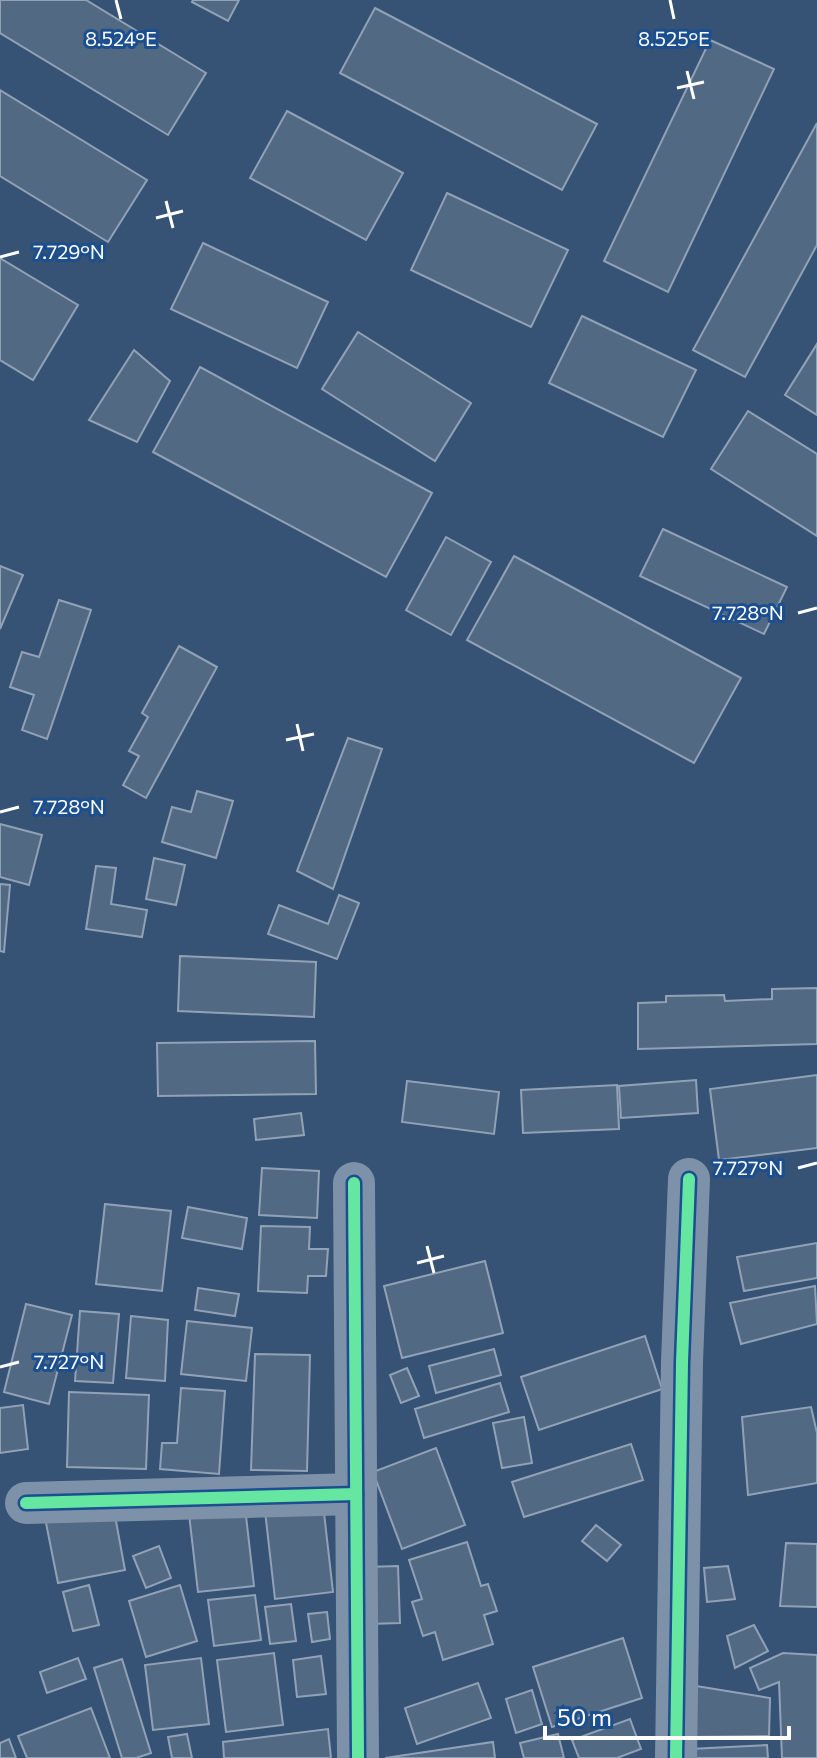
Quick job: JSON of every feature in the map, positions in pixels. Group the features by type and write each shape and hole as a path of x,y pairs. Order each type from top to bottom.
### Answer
{"street":[{"path":"676,1758 682,1362 689,1179"},
{"path":"354,1183 358,1758"},
{"path":"26,1503 356,1494"}],"building":[{"path":"0,0 86,0 206,73 168,135 0,33"},
{"path":"193,0 239,0 228,21"},
{"path":"375,8 597,124 562,190 340,73"},
{"path":"710,40 774,69 668,292 604,261"},
{"path":"0,90 147,180 108,242 0,176"},
{"path":"287,111 403,173 366,240 250,178"},
{"path":"817,123 817,245 745,377 693,350"},
{"path":"447,193 568,250 531,327 411,270"},
{"path":"203,243 328,302 297,368 171,309"},
{"path":"0,258 78,305 33,380 0,360"},
{"path":"582,316 696,370 663,437 549,383"},
{"path":"358,332 471,403 435,461 322,389"},
{"path":"817,344 817,415 785,395"},
{"path":"134,350 170,381 137,442 89,420"},
{"path":"200,367 432,493 386,577 153,452"},
{"path":"748,411 817,454 817,536 711,469"},
{"path":"663,529 787,587 764,634 640,576"},
{"path":"446,537 491,562 451,635 406,610"},
{"path":"514,556 741,678 694,763 467,640"},
{"path":"0,566 23,575 0,629"},
{"path":"59,600 91,610 47,739 22,730 34,695 10,687 22,652 39,657"},
{"path":"179,646 217,667 146,798 123,785 139,756 129,751 148,717 142,713"},
{"path":"348,738 382,749 333,889 297,871"},
{"path":"197,791 233,801 216,858 162,842 172,807 191,812"},
{"path":"0,824 42,835 29,885 0,877"},
{"path":"154,858 185,865 176,905 146,899"},
{"path":"96,866 116,868 111,904 147,910 142,937 86,929"},
{"path":"0,884 10,885 4,952 0,951"},
{"path":"339,895 359,903 337,959 268,934 279,905 328,924"},
{"path":"180,956 316,962 314,1017 178,1011"},
{"path":"817,988 817,1044 638,1049 638,1003 666,1002 666,996 724,995 725,1001 772,999 772,989"},
{"path":"315,1041 316,1094 158,1096 157,1043"},
{"path":"817,1075 817,1148 719,1160 710,1089"},
{"path":"696,1080 698,1113 621,1118 619,1086"},
{"path":"407,1081 499,1092 494,1134 402,1122"},
{"path":"617,1085 619,1129 523,1133 521,1090"},
{"path":"301,1113 304,1135 256,1140 254,1119"},
{"path":"262,1168 319,1171 317,1218 259,1215"},
{"path":"105,1204 171,1211 162,1291 96,1284"},
{"path":"188,1207 247,1218 242,1249 182,1238"},
{"path":"261,1226 310,1227 309,1249 328,1249 326,1276 308,1276 307,1293 258,1291"},
{"path":"817,1243 817,1278 744,1291 737,1257"},
{"path":"485,1261 503,1333 402,1358 384,1286"},
{"path":"815,1286 817,1324 741,1344 730,1303"},
{"path":"198,1288 239,1294 235,1316 195,1310"},
{"path":"26,1304 72,1315 49,1404 4,1392"},
{"path":"80,1311 119,1314 113,1383 75,1381"},
{"path":"131,1316 168,1320 165,1381 126,1378"},
{"path":"187,1321 252,1328 246,1381 181,1374"},
{"path":"645,1336 662,1389 539,1430 521,1377"},
{"path":"494,1349 501,1375 436,1393 429,1366"},
{"path":"255,1354 310,1355 307,1471 251,1470"},
{"path":"407,1368 419,1396 401,1403 390,1375"},
{"path":"500,1383 509,1412 424,1438 415,1409"},
{"path":"181,1388 225,1391 219,1474 160,1469 162,1443 177,1443"},
{"path":"69,1392 149,1395 146,1469 67,1467"},
{"path":"23,1405 28,1449 0,1453 0,1408"},
{"path":"811,1407 817,1433 817,1483 748,1495 742,1417"},
{"path":"524,1417 532,1463 502,1468 493,1423"},
{"path":"631,1444 643,1480 524,1517 512,1482"},
{"path":"436,1448 465,1525 402,1549 373,1472"},
{"path":"323,1504 333,1592 275,1599 265,1511"},
{"path":"113,1505 125,1570 58,1583 45,1518"},
{"path":"245,1507 254,1586 198,1592 189,1514"},
{"path":"596,1525 621,1545 607,1561 582,1541"},
{"path":"467,1542 481,1586 488,1584 497,1611 484,1615 493,1644 443,1660 435,1632 423,1636 412,1602 422,1599 409,1560"},
{"path":"786,1543 817,1544 817,1607 780,1606"},
{"path":"159,1546 171,1578 146,1588 133,1556"},
{"path":"398,1566 400,1623 369,1624 366,1567"},
{"path":"728,1566 735,1599 707,1602 704,1568"},
{"path":"89,1585 99,1625 73,1631 63,1592"},
{"path":"180,1585 197,1641 146,1657 129,1601"},
{"path":"255,1595 261,1640 214,1646 208,1600"},
{"path":"291,1604 296,1641 270,1644 265,1607"},
{"path":"327,1612 330,1639 312,1642 308,1614"},
{"path":"754,1625 768,1651 735,1668 727,1636"},
{"path":"623,1638 642,1698 552,1727 533,1667"},
{"path":"274,1653 283,1725 226,1732 217,1660"},
{"path":"783,1653 817,1655 817,1758 782,1758 779,1682 759,1690 750,1668"},
{"path":"321,1656 326,1694 297,1697 293,1660"},
{"path":"78,1658 86,1679 47,1693 40,1672"},
{"path":"201,1658 209,1724 153,1730 145,1665"},
{"path":"122,1659 151,1753 136,1758 122,1758 94,1668"},
{"path":"478,1683 491,1718 417,1744 405,1708"},
{"path":"696,1686 770,1698 769,1736 691,1737"},
{"path":"532,1690 542,1724 516,1733 506,1699"},
{"path":"91,1708 110,1758 27,1758 18,1736"},
{"path":"630,1719 641,1749 617,1758 579,1758 572,1740"},
{"path":"328,1729 331,1758 224,1758 223,1742"},
{"path":"187,1734 192,1758 172,1758 168,1737"},
{"path":"558,1734 564,1758 524,1758 520,1743"},
{"path":"9,1739 16,1758 0,1758 0,1743"},
{"path":"493,1742 495,1758 385,1758"},
{"path":"767,1745 768,1758 691,1758 690,1749"}],"cycle path":[{"path":"676,1758 682,1362 689,1179"},
{"path":"354,1183 358,1758"},
{"path":"26,1503 356,1494"}]}
